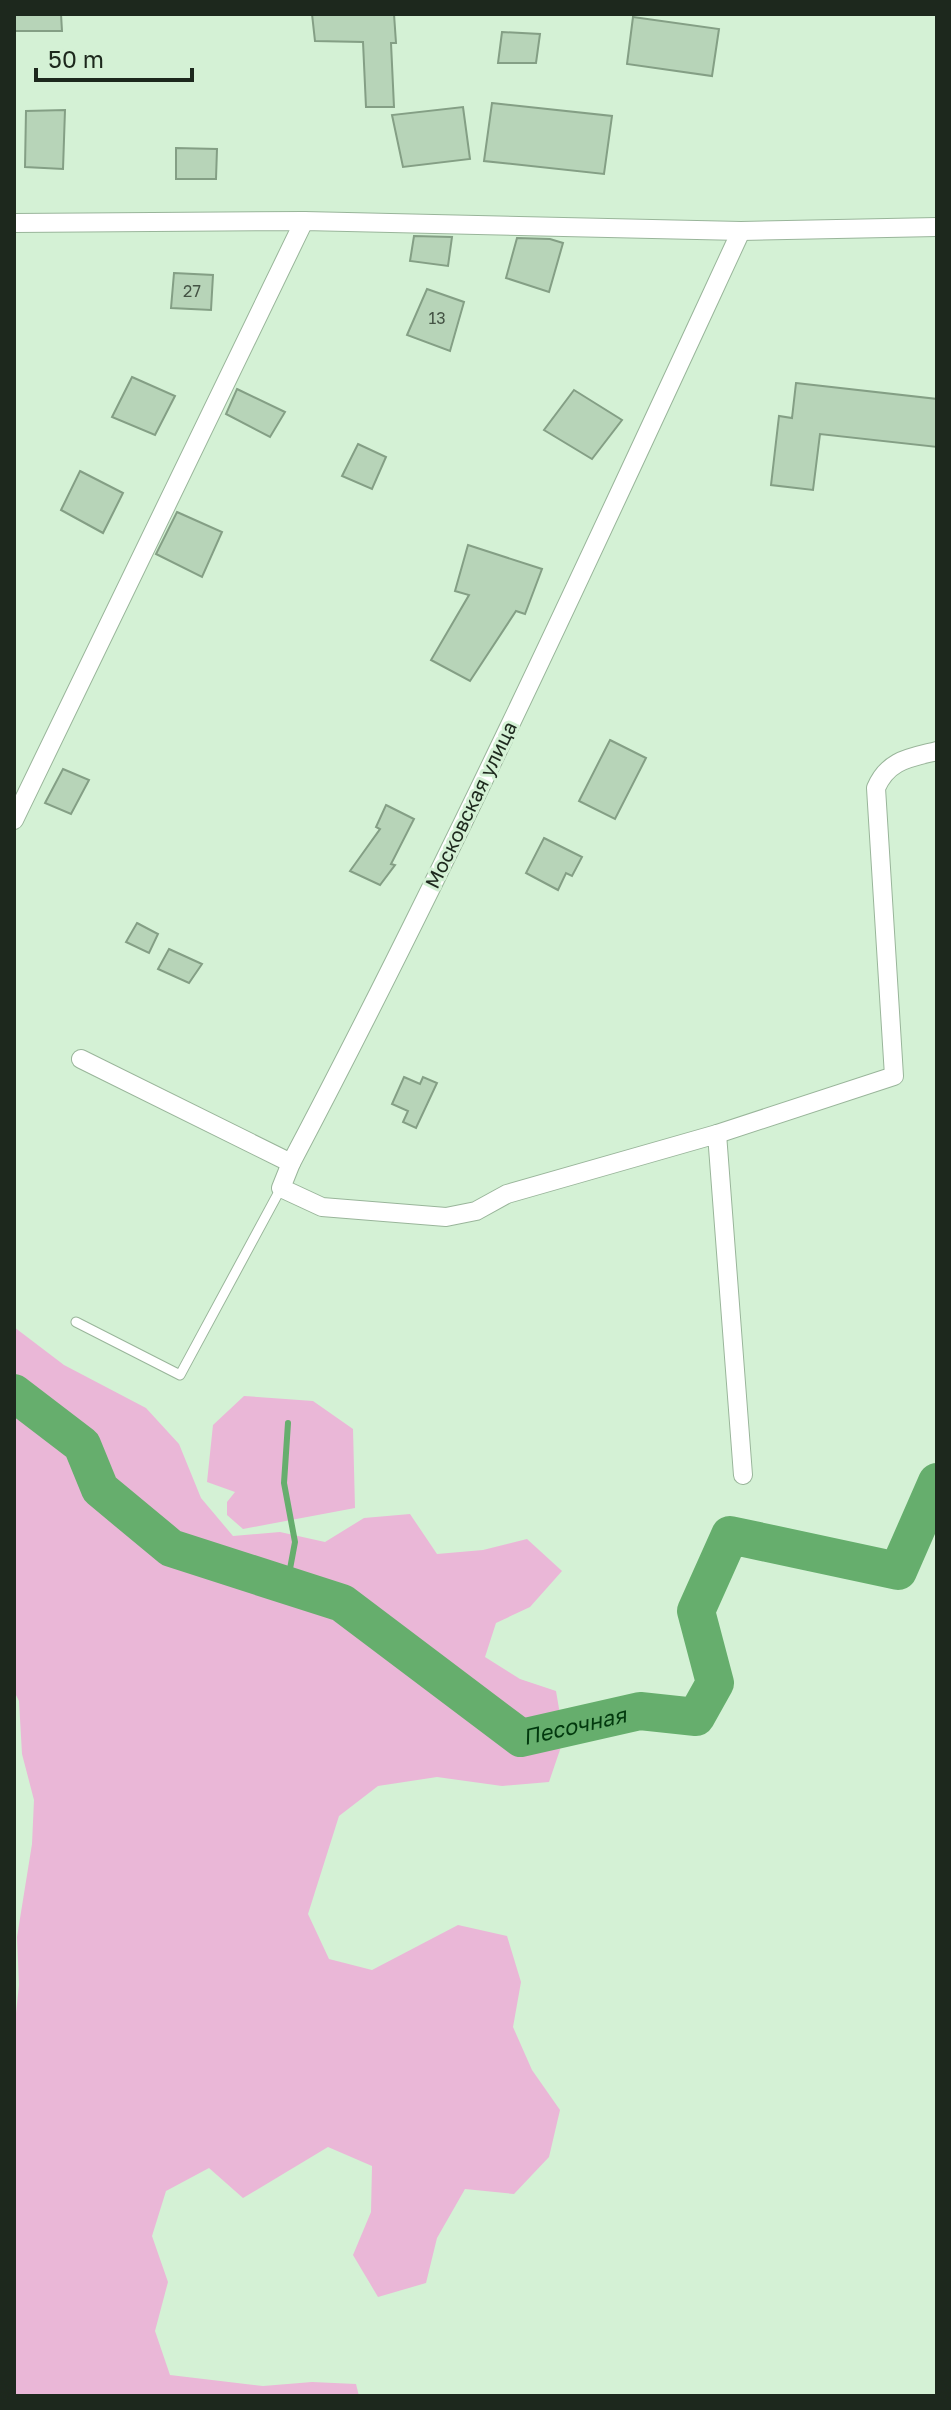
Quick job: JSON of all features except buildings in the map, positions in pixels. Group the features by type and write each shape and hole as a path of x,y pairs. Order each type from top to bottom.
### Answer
{"street":[{"path":"14,820 304,221"},
{"path":"14,223 304,221 741,231 937,227"},
{"name":"Московская улица","path":"281,1188 556,630 741,231"},
{"path":"281,1188 322,1207 446,1217 476,1211 507,1194 717,1134 894,1076 876,788 883,772 898,761 937,751"},
{"path":"81,1059 291,1163"},
{"path":"717,1134 743,1475"}],"lane":[{"path":"76,1322 180,1375 281,1188"}],"shaded area":[{"path":"14,1327 64,1365 146,1408 179,1444 201,1498 233,1536 280,1532 325,1542 364,1518 410,1514 437,1554 483,1550 527,1539 562,1571 530,1607 496,1623 485,1657 520,1679 556,1691 564,1738 549,1782 502,1786 437,1777 378,1786 339,1816 308,1914 329,1959 372,1970 458,1925 507,1936 521,1982 513,2027 532,2070 560,2110 549,2157 514,2194 465,2189 437,2238 426,2283 378,2297 353,2255 371,2212 372,2166 328,2147 243,2198 209,2168 166,2191 152,2236 168,2282 155,2331 170,2375 263,2386 312,2382 356,2384 359,2396 14,2396 17,1937 32,1844 34,1800 22,1754 19,1701 14,1691"},
{"path":"244,1396 313,1401 353,1429 355,1508 243,1529 227,1515 227,1502 235,1492 207,1482 213,1425"}],"waterway":[{"name":"Песочная","path":"14,1393 82,1445 100,1489 171,1548 342,1603 521,1738 640,1711 696,1717 715,1683 696,1611 730,1535 898,1571 937,1482"},
{"path":"287,1585 295,1542 284,1483 288,1423"}]}
